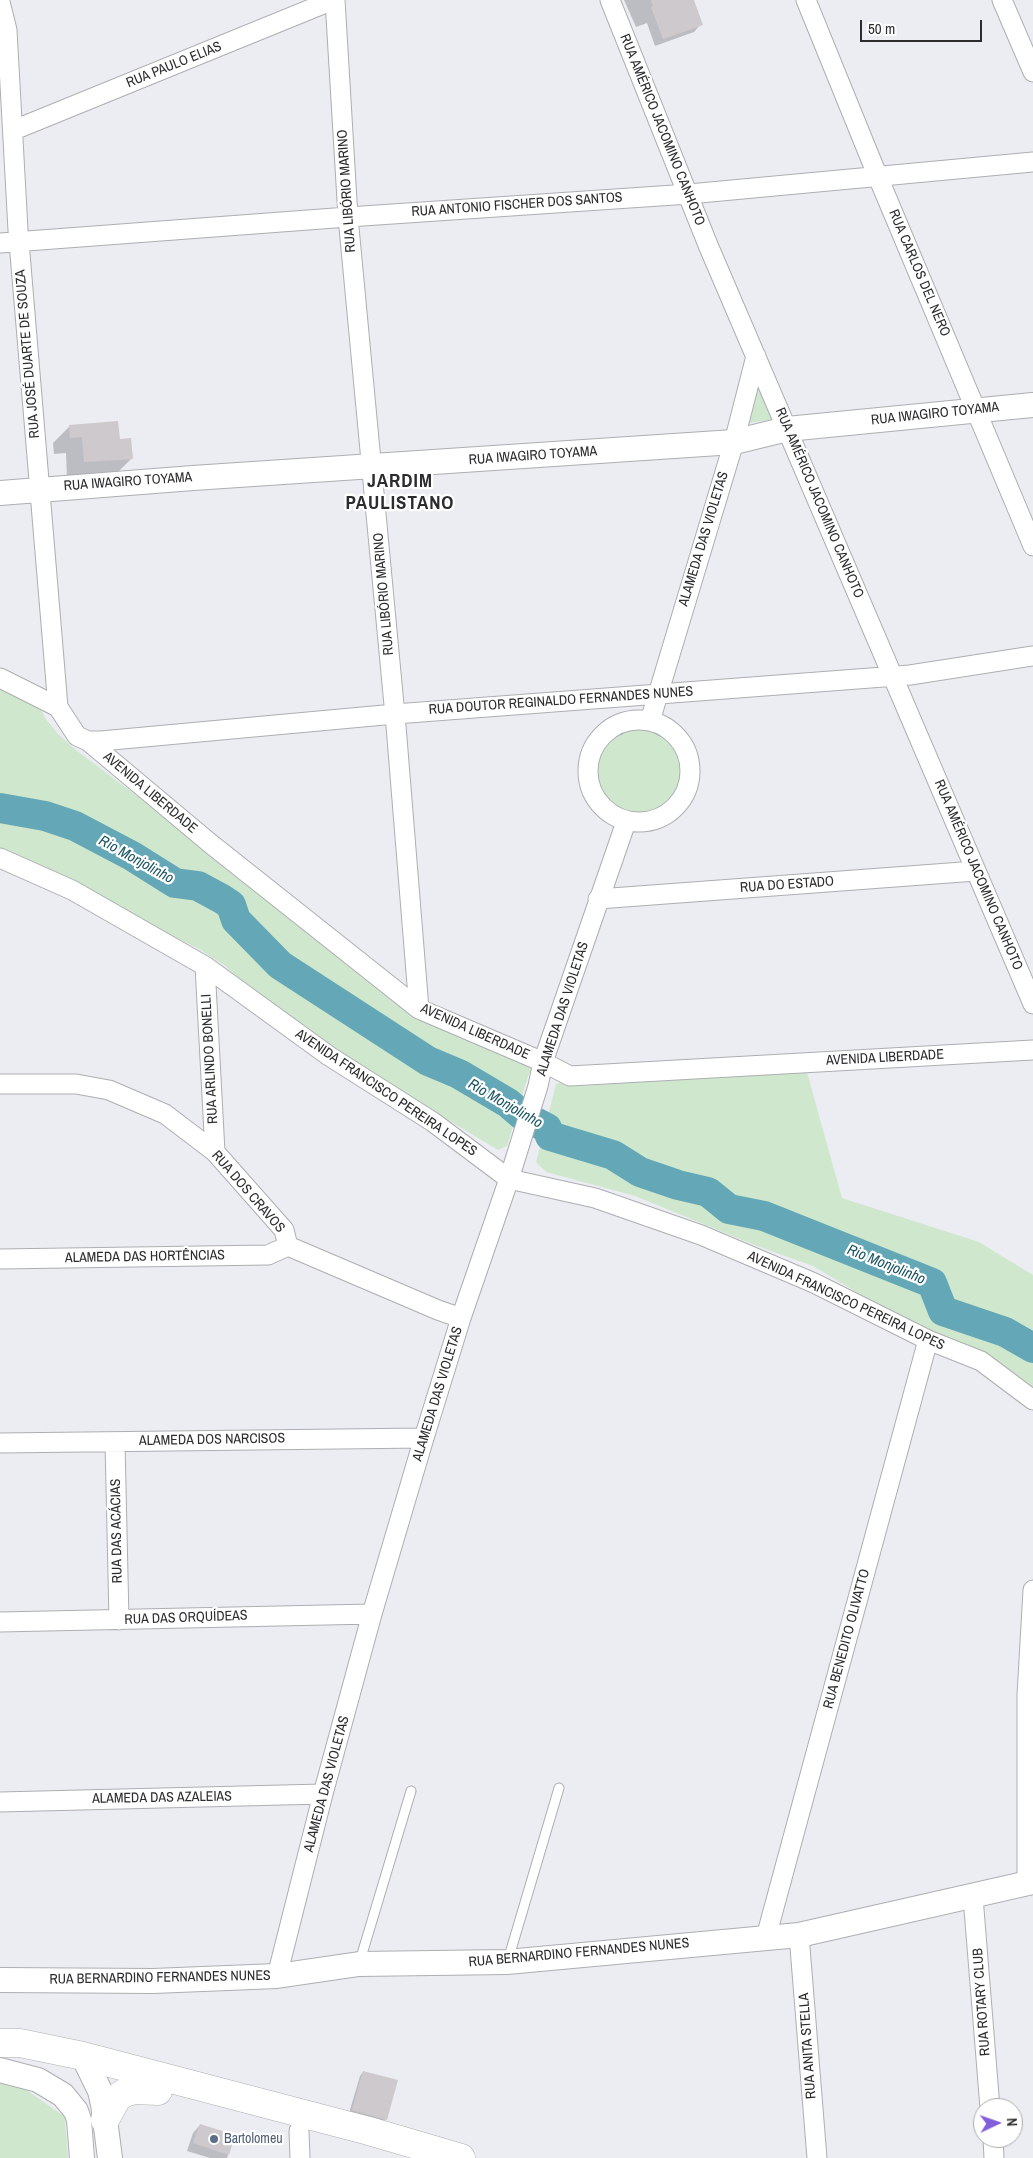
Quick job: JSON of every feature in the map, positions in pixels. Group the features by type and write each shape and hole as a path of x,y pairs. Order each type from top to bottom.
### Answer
{"main road":[{"path":"0,2043 20,2043 87,2064 158,2090 394,2158"},
{"path":"0,2060 87,2064 369,2131 461,2158"},
{"path":"105,2120 117,2098 124,2093 134,2090 158,2090"}],"street":[{"name":"RUA PAULO ELIAS","path":"14,130 334,0"},
{"name":"RUA LIBÓRIO MARINO","path":"334,0 348,217 395,714 419,1009"},
{"name":"RUA AMÉRICO JACOMINO CANHOTO","path":"610,0 756,356 1033,1004"},
{"name":"RUA CARLOS DEL NERO","path":"806,0 1033,546"},
{"path":"1002,0 1033,72"},
{"name":"RUA JOSÉ DUARTE DE SOUZA","path":"0,2 7,30 20,242 58,707"},
{"name":"RUA ANTONIO FISCHER DOS SANTOS","path":"0,243 689,194 1033,162"},
{"name":"ALAMEDA DAS VIOLETAS","path":"650,721 734,442 756,356"},
{"name":"RUA IWAGIRO TOYAMA","path":"0,493 734,442 787,429 1033,405"},
{"name":"RUA DOUTOR REGINALDO FERNANDES NUNES","path":"88,741 395,714 892,676 1033,656"},
{"path":"0,678 58,707"},
{"name":"AVENIDA LIBERDADE","path":"58,707 77,736 88,741 211,844 419,1009 543,1062 570,1076 1033,1050"},
{"path":"630,720 650,721 668,729 682,744 690,763 689,783 681,802 666,816 647,822 626,822 608,813 595,798 588,780 589,760 597,741 612,727 630,720"},
{"name":"ALAMEDA DAS VIOLETAS","path":"277,1976 323,1794 372,1614 424,1438 461,1318 509,1179 538,1086 543,1062 626,822"},
{"name":"AVENIDA FRANCISCO PEREIRA LOPES","path":"0,858 72,890 205,966 329,1056 433,1122 509,1179 595,1198 701,1235 814,1283 928,1340 981,1361 1033,1400"},
{"name":"RUA DO ESTADO","path":"598,899 976,872"},
{"name":"RUA ARLINDO BONELLI","path":"205,966 215,1152"},
{"name":"RUA DOS CRAVOS","path":"0,1084 76,1084 109,1090 165,1114 215,1152 284,1230 288,1246 461,1318"},
{"name":"ALAMEDA DAS HORTÊNCIAS","path":"0,1259 268,1256 288,1246"},
{"name":"RUA BENEDITO OLIVATTO","path":"766,1937 928,1340"},
{"name":"ALAMEDA DOS NARCISOS","path":"0,1443 424,1438"},
{"name":"RUA DAS ACÁCIAS","path":"115,1442 119,1620"},
{"path":"1030,1883 1027,1695 1033,1590"},
{"name":"RUA DAS ORQUÍDEAS","path":"0,1622 372,1614"},
{"name":"ALAMEDA DAS AZALEIAS","path":"0,1802 323,1794"},
{"name":"RUA BERNARDINO FERNANDES NUNES","path":"0,1980 152,1981 277,1976 359,1964 507,1962 800,1935 1030,1883"},
{"name":"RUA ROTARY CLUB","path":"973,1897 989,2098"},
{"name":"RUA ANITA STELLA","path":"800,1935 817,2158"},
{"path":"87,2064 100,2091 110,2158"},
{"path":"0,2070 38,2080 63,2095 76,2111 79,2120 82,2158"},
{"path":"299,2131 300,2158"}],"lane":[{"path":"507,1962 559,1788"},
{"path":"359,1964 411,1792"}],"green space":[{"path":"760,390 776,419 749,423 748,416 757,391"},
{"path":"0,685 39,705 45,718 58,734 76,750 153,808 373,985 416,1014 533,1068 528,1076 507,1146 498,1150 373,1075 270,1007 224,965 197,948 0,853"},
{"path":"638,727 654,730 662,734 674,746 678,754 681,770 678,786 674,794 662,806 654,810 638,813 622,810 614,806 602,794 598,786 595,770 598,754 602,746 614,734 622,730"},
{"path":"806,1069 842,1198 979,1242 1033,1275 1033,1392 982,1351 919,1330 813,1266 757,1246 635,1196 546,1172 536,1162 556,1084 564,1081 583,1086"},
{"path":"0,2082 13,2084 28,2091 65,2117 68,2158 0,2158"}],"building":[{"path":"651,0 694,0 703,25 663,39 651,7 653,6"},
{"path":"118,421 120,439 131,438 133,459 84,462 82,437 70,438 69,425"},
{"path":"363,2071 398,2080 387,2120 352,2110"},
{"name":"Bartolomeu","path":"200,2124 235,2135 229,2155 193,2143"}],"waterway":[{"name":"Rio Monjolinho","path":"0,808 45,816 75,826 132,856 175,883 198,886 222,899 231,905 236,920 280,965 428,1061 459,1074 508,1103 522,1115 547,1128 550,1136 613,1155 640,1172 678,1185 708,1192 729,1209 764,1216 932,1283 943,1311 1005,1332 1033,1348"}],"place":[{"name":"Bartolomeu","path":"214,2139"}],"district":[{"name":"JARDIM PAULISTANO","path":"400,493"}]}
